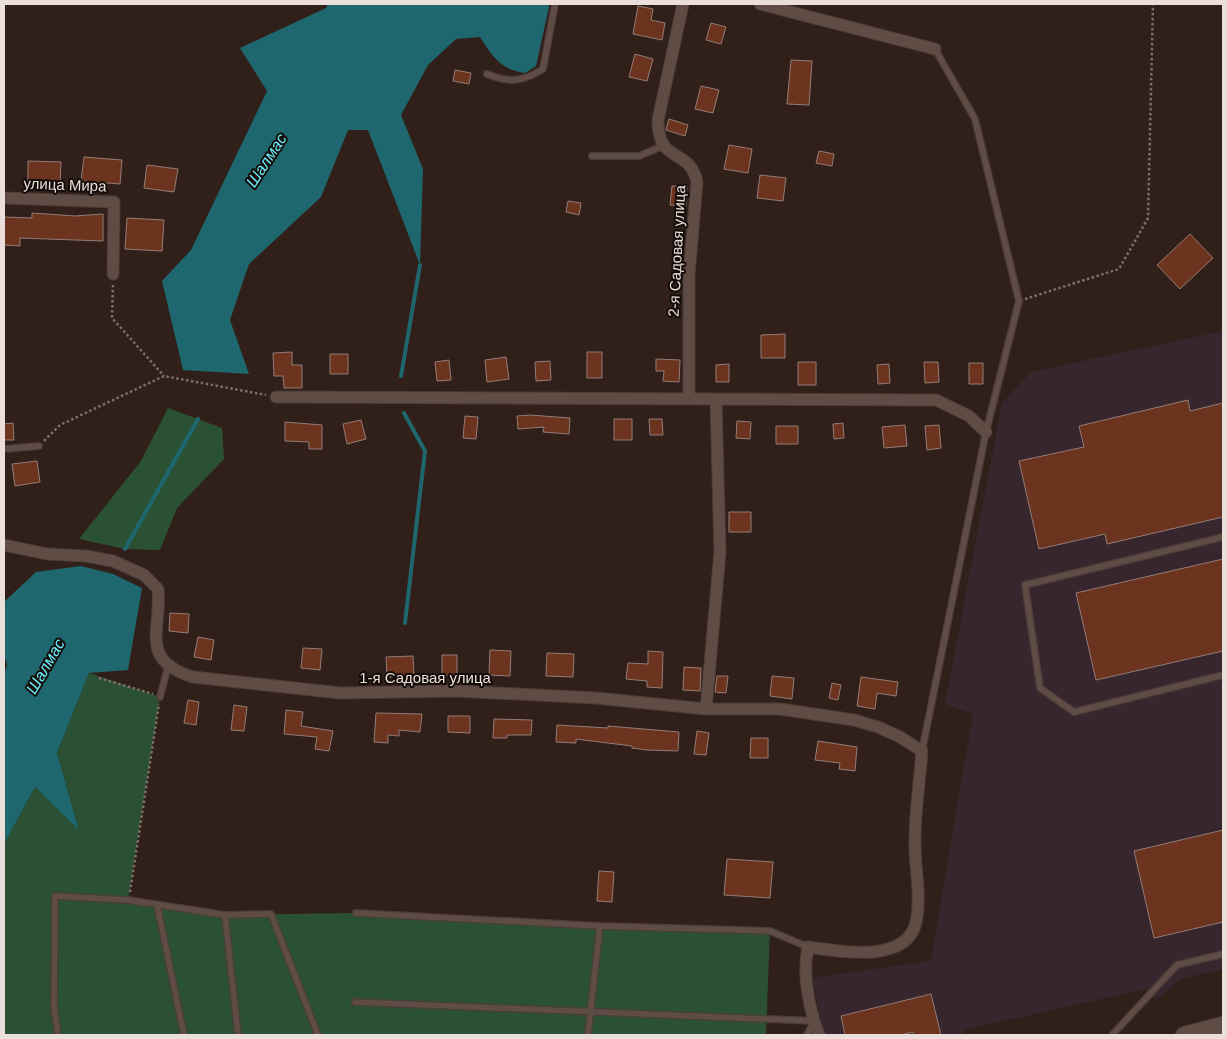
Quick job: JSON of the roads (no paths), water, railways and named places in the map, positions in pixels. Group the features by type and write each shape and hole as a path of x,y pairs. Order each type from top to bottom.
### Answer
{"street":[{"path":"663,146 658,134 658,120 683,4"},
{"path":"760,4 935,49"},
{"name":"2-я Садовая улица","path":"663,146 689,165 695,172 697,182 689,275 689,399"},
{"name":"улица Мира","path":"4,198 114,202 114,274"},
{"path":"276,397 689,399 716,401 936,400 969,416 986,432"},
{"path":"706,709 720,552 716,401"},
{"path":"4,545 47,554 86,556 113,561 144,575 158,589 156,642 160,654 168,666"},
{"name":"1-я Садовая улица","path":"168,666 177,672 193,677 340,693 457,691 596,698 706,709 780,709 854,720 878,727 900,737 922,752"},
{"path":"819,1035 814,1022 806,972 808,947 859,954 882,952 895,947 912,932 916,924 918,905 915,839 922,752"},
{"path":"1184,1035 1223,1025"}],"lane":[{"path":"487,74 502,80 528,79 543,69 555,4"},
{"path":"922,752 986,432 1019,301 975,119 935,49"},
{"path":"592,156 639,156 663,146"},
{"path":"4,449 39,446"},
{"path":"1223,537 1025,585 1040,688 1074,712 1223,675"},
{"path":"160,697 168,666"},
{"path":"58,1035 54,1009 55,896 128,900 225,915 271,914 318,1035"},
{"path":"157,905 184,1035"},
{"path":"356,913 600,926 770,931 808,947"},
{"path":"225,915 238,1035"},
{"path":"588,1035 592,1014 600,926"},
{"path":"1112,1035 1177,965 1223,954"},
{"path":"355,1002 592,1014 814,1022 807,1035"}],"water":[{"path":"328,4 548,4 549,7 536,66 525,73 510,69 498,61 480,37 456,39 428,65 401,115 423,169 420,265 368,130 348,130 321,197 249,264 230,320 249,374 183,370 162,281 191,250 267,91 240,48 326,8"},
{"path":"81,566 113,574 142,588 128,670 89,673 57,753 79,830 35,787 4,844 4,675 7,665 4,654 4,602 36,572"}],"waterway":[{"path":"401,376 420,265"},
{"path":"404,413 425,451 405,623"},
{"name":"Шалмас","path":"125,549 198,419"}]}
